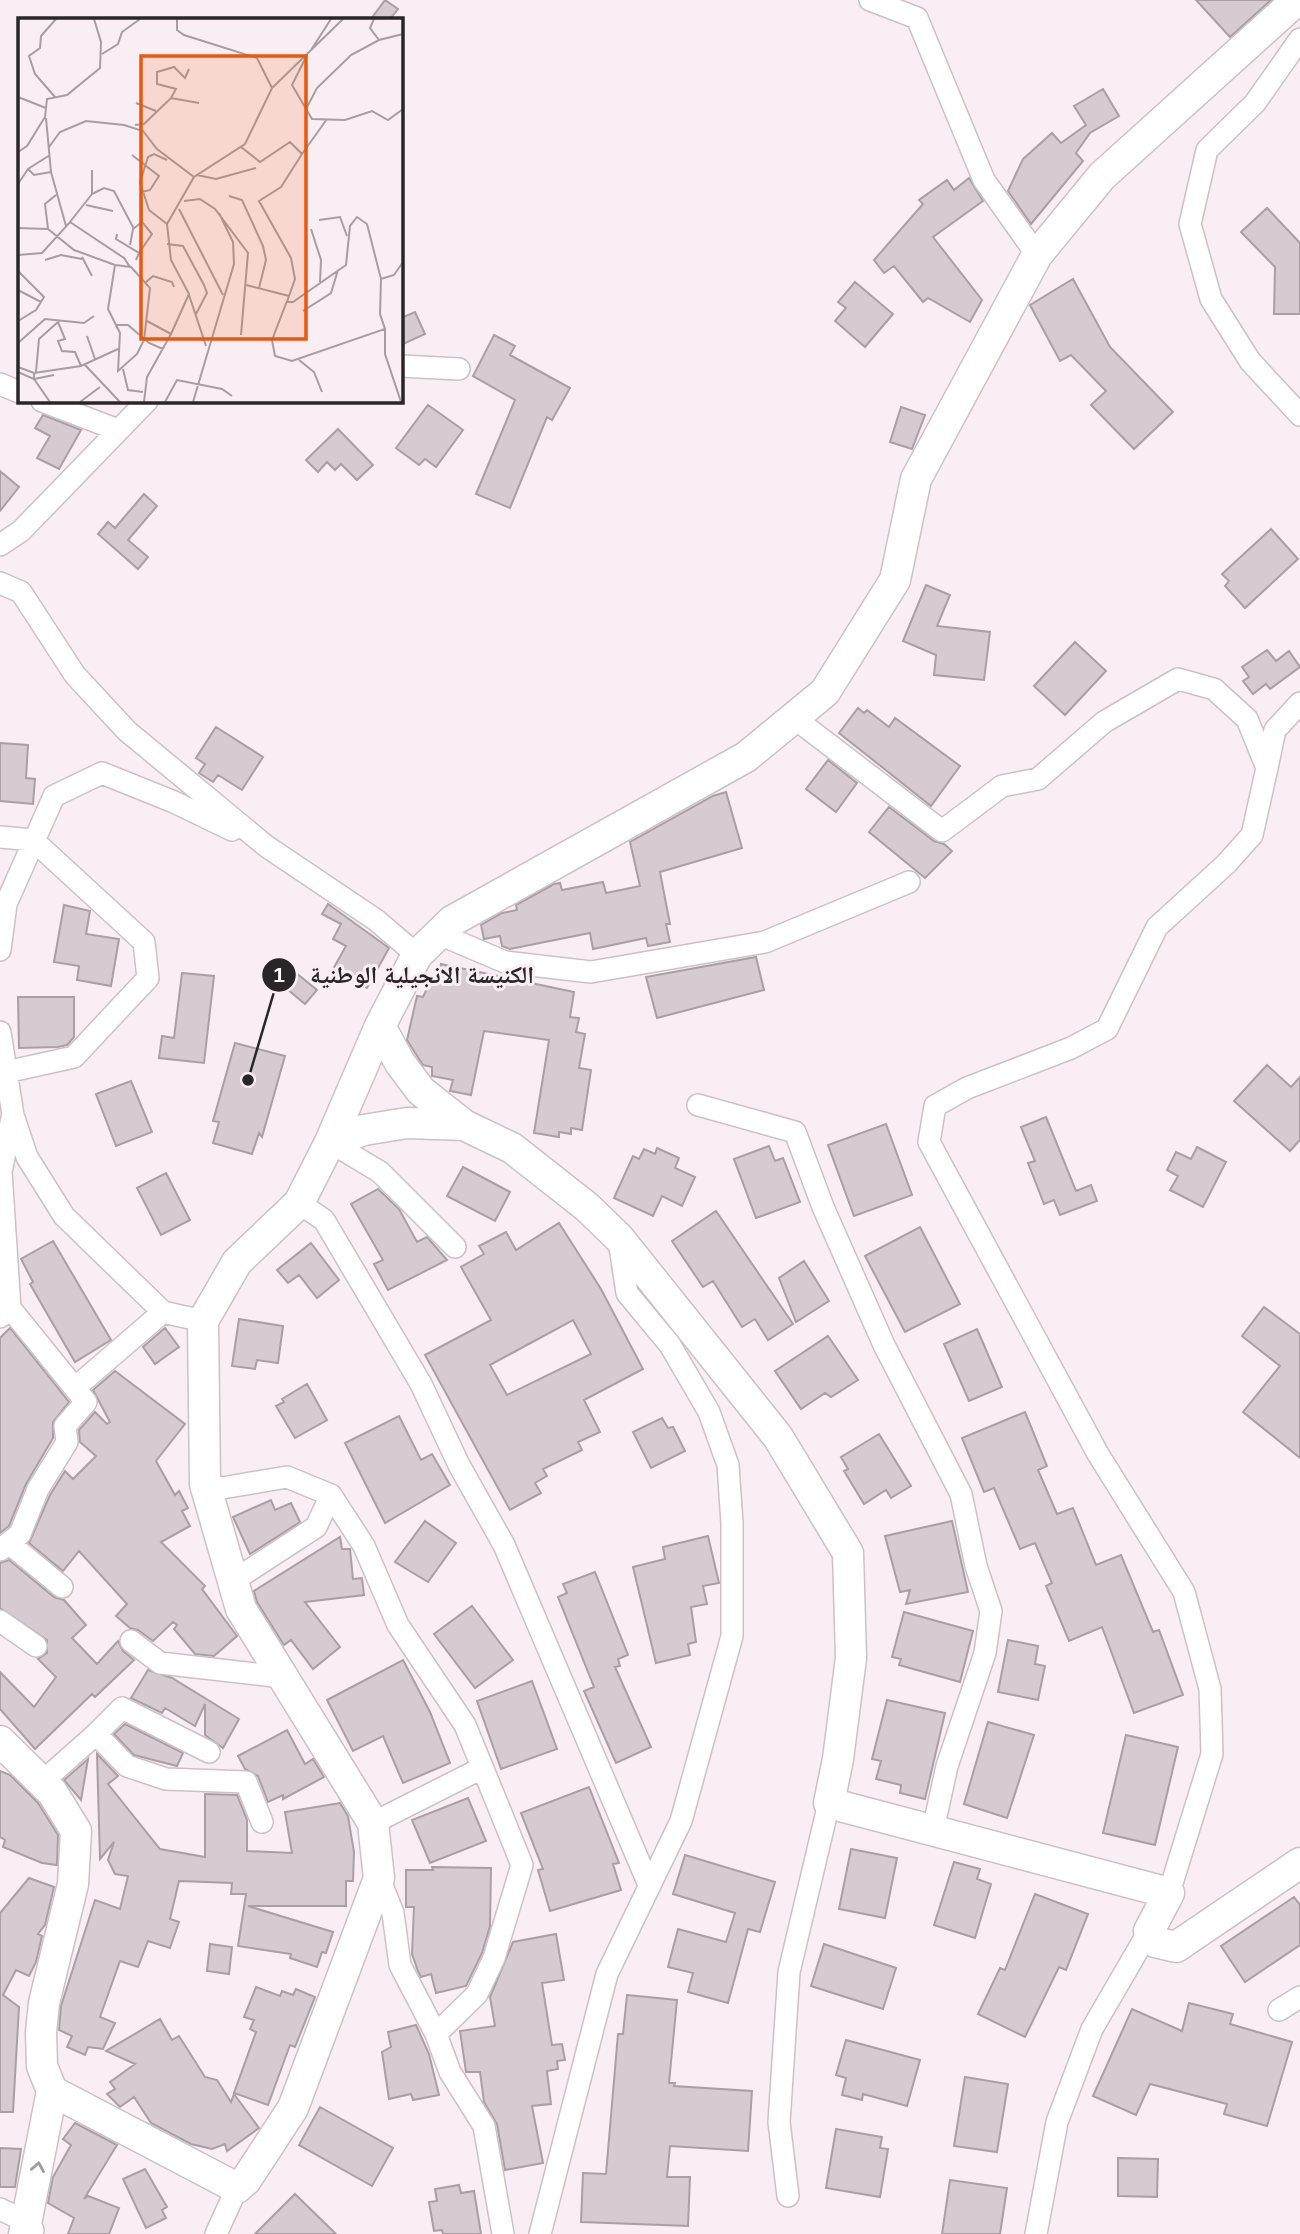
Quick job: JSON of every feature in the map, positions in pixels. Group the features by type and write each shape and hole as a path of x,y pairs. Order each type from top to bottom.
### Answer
{"street":[{"path":"870,0 917,18 984,180 1037,255"},
{"path":"503,2234 485,2126 450,2072 436,2034 400,1965 393,1913 379,1878 373,1824 241,1609 205,1484 203,1321 237,1262 299,1203 330,1142 380,1026 417,955 452,921 746,757 825,692 895,580 916,479 1037,255 1102,176 1297,0"},
{"path":"1300,39 1255,103 1207,150 1190,224 1211,299 1250,361 1300,415"},
{"path":"402,366 459,369"},
{"path":"0,384 18,392"},
{"path":"45,402 118,430"},
{"path":"0,545 21,531 147,402"},
{"path":"0,583 20,592 75,675 127,731 266,846 376,920 417,955"},
{"path":"793,717 942,831 1002,786 1038,779 1104,722 1178,679 1214,689 1247,719 1267,768"},
{"path":"1035,2234 1057,2122 1088,2040 1169,1893 1212,1754 1210,1689 1184,1592 1098,1454 929,1142 935,1106 967,1088 1071,1048 1107,1030 1157,928 1226,864 1252,835 1275,730 1300,703"},
{"path":"0,942 6,904 54,796 102,773 174,802 266,846"},
{"path":"0,837 33,840 144,942 148,978 74,1057 6,1072"},
{"path":"439,934 505,962 591,972 765,942 909,882"},
{"path":"380,1026 400,1063 421,1091 464,1125 512,1148 587,1207 619,1238 778,1437 848,1553 850,1658 838,1759 789,1972 779,2122 788,2196"},
{"path":"0,1032 13,1115 27,1157 64,1216 163,1312 203,1321"},
{"path":"698,1105 794,1132 869,1312 961,1494 976,1566 991,1611 985,1653 947,1766 933,1830"},
{"path":"13,1115 1,1172 5,1313 76,1387 86,1402 65,1426 67,1442 38,1489 20,1534 5,1547 62,1587"},
{"path":"330,1142 364,1130 407,1123 464,1125"},
{"path":"330,1142 380,1172 455,1247"},
{"path":"299,1203 324,1220 421,1384 459,1465 504,1545 649,1885"},
{"path":"540,2234 607,1974 681,1821 732,1636 732,1523 728,1465 709,1412 670,1345 627,1293 619,1238"},
{"path":"76,1387 163,1312"},
{"path":"205,1484 222,1488 287,1477 331,1495 364,1546 398,1625 464,1725 522,1865 494,1958 477,1994 436,2034"},
{"path":"233,1581 316,1527 331,1495"},
{"path":"0,1621 36,1646"},
{"path":"131,1641 160,1663 282,1677"},
{"path":"42,1782 122,1708 209,1752"},
{"path":"96,1734 127,1766 166,1779 246,1782 262,1822"},
{"path":"0,1741 52,1792 76,1831 73,1884 44,2003 42,2066 52,2091 29,2230 0,2209"},
{"path":"373,1824 482,1768"},
{"path":"829,1803 1169,1893"},
{"path":"1149,1931 1155,1942 1176,1947 1300,1863"},
{"path":"216,2234 237,2188 246,2180 293,2108 379,1878"},
{"path":"1279,2010 1300,1997"},
{"path":"52,2091 237,2188"}],"building":[{"path":"385,0 398,9 391,18 372,18"},
{"path":"1196,0 1271,0 1230,37"},
{"path":"1103,89 1119,116 1090,133 1076,153 1083,161 1031,224 1008,191 1023,159 1052,133 1061,143 1086,125 1074,106"},
{"path":"969,178 983,201 933,237 982,300 970,322 928,298 923,302 894,266 884,273 874,260 923,204 919,200 947,180 954,190"},
{"path":"1267,208 1300,243 1300,314 1274,314 1275,267 1241,232"},
{"path":"1073,279 1110,347 1173,412 1134,449 1091,405 1106,391 1071,355 1060,361 1030,305"},
{"path":"855,282 893,314 865,347 835,321 846,308 838,302"},
{"path":"415,312 425,334 402,345 402,318"},
{"path":"494,335 515,346 510,355 570,388 552,420 547,417 510,508 476,494 515,400 473,376"},
{"path":"428,405 463,430 436,467 425,459 419,465 396,448"},
{"path":"901,407 925,415 912,449 890,442"},
{"path":"43,415 81,430 59,469 37,458 50,436 35,428"},
{"path":"338,429 373,465 357,480 341,464 335,470 327,462 318,472 306,460"},
{"path":"0,471 19,487 0,511"},
{"path":"144,494 157,506 128,540 148,557 138,569 98,534 108,522 115,528"},
{"path":"1271,529 1298,559 1245,608 1225,586 1229,581 1222,574"},
{"path":"926,585 950,595 937,626 990,632 984,680 934,675 936,655 903,641"},
{"path":"1075,642 1106,671 1065,715 1034,686"},
{"path":"1267,650 1276,661 1289,651 1300,667 1270,689 1266,684 1253,694 1243,681 1249,677 1242,667"},
{"path":"858,708 864,713 867,710 889,727 895,718 960,766 931,806 839,733"},
{"path":"216,727 263,757 242,790 218,775 213,782 199,773 205,764 196,758"},
{"path":"0,743 28,745 26,778 35,779 33,804 0,801"},
{"path":"828,760 857,783 836,812 806,789"},
{"path":"726,792 742,848 660,872 670,924 666,924 670,942 648,946 646,938 593,949 590,933 510,949 502,946 500,936 484,939 481,925 502,913 517,910 516,905 554,884 560,883 562,890 603,882 606,893 640,886 630,842 713,796"},
{"path":"889,807 934,841 944,844 952,851 925,878 869,832"},
{"path":"328,904 389,948 367,988 333,969 346,946 333,939 341,924 322,914"},
{"path":"64,905 90,911 86,934 119,939 111,986 77,980 79,966 54,962"},
{"path":"756,957 764,990 657,1018 646,977"},
{"path":"285,964 317,990 305,1004 274,978"},
{"path":"441,964 574,992 570,1017 579,1018 576,1032 585,1034 579,1068 591,1070 582,1130 571,1128 571,1134 559,1132 559,1137 534,1133 549,1040 484,1031 471,1095 450,1091 453,1080 432,1076 432,1067 423,1065 407,1040 417,996 423,997 431,980 437,981"},
{"path":"182,973 214,976 204,1063 159,1058 162,1036 174,1038"},
{"path":"18,997 74,997 74,1037 67,1045 58,1047 19,1048"},
{"path":"235,1043 285,1056 262,1137 259,1133 252,1154 213,1143 219,1122 213,1121"},
{"path":"1267,1065 1291,1087 1300,1077 1300,1140 1290,1151 1234,1101"},
{"path":"131,1081 152,1132 116,1146 96,1094"},
{"path":"1046,1117 1076,1191 1091,1185 1097,1201 1060,1215 1054,1200 1044,1204 1028,1163 1035,1161 1021,1127"},
{"path":"886,1124 912,1195 854,1216 828,1145"},
{"path":"769,1146 775,1161 783,1158 800,1202 756,1218 734,1159"},
{"path":"1197,1147 1226,1162 1203,1207 1170,1190 1178,1176 1167,1170 1176,1152 1191,1159"},
{"path":"657,1148 679,1158 675,1168 695,1177 682,1206 662,1196 653,1216 614,1198 633,1156 639,1159 644,1149 655,1154"},
{"path":"463,1167 510,1192 495,1221 447,1196"},
{"path":"166,1173 190,1220 161,1235 137,1188"},
{"path":"378,1189 399,1209 417,1242 427,1237 447,1260 388,1290 374,1264 383,1260 351,1204"},
{"path":"716,1211 793,1324 768,1340 755,1319 742,1327 713,1281 703,1287 672,1241"},
{"path":"559,1223 601,1289 643,1369 584,1400 600,1432 578,1442 582,1450 543,1469 547,1476 535,1483 541,1493 510,1510 425,1355 491,1320 461,1267 484,1254 479,1246 506,1232 516,1250","holes":["573,1320 591,1354 507,1395 490,1365"]},
{"path":"920,1227 960,1304 905,1332 865,1256"},
{"path":"53,1241 111,1340 75,1362 30,1284 33,1282 21,1259"},
{"path":"311,1243 339,1280 317,1298 299,1275 288,1283 277,1270"},
{"path":"804,1261 829,1301 796,1322 779,1278"},
{"path":"1264,1307 1300,1334 1300,1458 1243,1412 1280,1366 1242,1336"},
{"path":"239,1319 283,1326 278,1363 257,1360 255,1369 232,1366"},
{"path":"10,1328 69,1402 53,1422 53,1438 26,1484 9,1526 0,1533 0,1338"},
{"path":"165,1328 179,1347 155,1364 143,1347"},
{"path":"977,1329 1002,1387 969,1401 944,1344"},
{"path":"828,1336 858,1380 831,1397 825,1393 801,1409 775,1371"},
{"path":"115,1371 185,1424 156,1461 175,1495 179,1491 188,1508 182,1511 190,1526 161,1542 205,1586 202,1589 237,1636 214,1656 195,1654 174,1629 177,1625 173,1622 153,1641 138,1630 130,1628 116,1616 127,1604 79,1551 63,1571 29,1543 50,1495 65,1471 73,1479 96,1456 80,1442 79,1430 95,1412 107,1424 110,1422 93,1390"},
{"path":"307,1384 327,1420 295,1438 276,1406 284,1402 282,1399"},
{"path":"1025,1412 1047,1466 1038,1470 1057,1514 1073,1508 1096,1565 1121,1555 1153,1632 1159,1630 1183,1695 1134,1713 1102,1627 1069,1641 1046,1586 1052,1583 1035,1543 1020,1549 994,1488 984,1492 962,1438"},
{"path":"399,1416 421,1460 432,1454 450,1485 385,1523 345,1443"},
{"path":"662,1418 668,1428 673,1427 685,1451 651,1468 633,1432"},
{"path":"879,1434 911,1486 891,1498 886,1490 864,1504 844,1471 848,1469 841,1457"},
{"path":"271,1500 275,1510 291,1503 300,1522 250,1554 233,1517"},
{"path":"425,1521 456,1543 428,1582 395,1562"},
{"path":"952,1521 968,1592 906,1604 910,1590 900,1592 885,1536"},
{"path":"708,1536 719,1583 703,1586 707,1604 691,1607 696,1642 688,1644 690,1655 656,1663 633,1567 665,1559 663,1547"},
{"path":"340,1537 342,1549 350,1549 353,1579 362,1578 364,1595 305,1602 340,1647 313,1669 291,1640 284,1645 257,1602 254,1591"},
{"path":"9,1560 54,1597 64,1600 86,1625 72,1638 97,1664 118,1641 123,1651 134,1660 95,1697 92,1694 35,1749 0,1709 0,1672 34,1707 56,1677 38,1659 47,1653 47,1640 0,1608 0,1563"},
{"path":"595,1572 628,1655 618,1659 620,1666 615,1667 651,1747 616,1763 584,1691 594,1687 558,1597 567,1593 563,1584"},
{"path":"472,1606 513,1660 475,1688 434,1634"},
{"path":"904,1612 973,1631 960,1682 899,1665 901,1659 892,1657"},
{"path":"1008,1640 1038,1646 1035,1664 1045,1666 1038,1700 998,1692"},
{"path":"403,1660 430,1712 450,1763 403,1783 383,1736 353,1751 327,1700"},
{"path":"148,1670 172,1678 239,1719 223,1748 205,1735 205,1704 195,1726 165,1708 162,1713 131,1698"},
{"path":"532,1681 557,1749 501,1769 477,1701"},
{"path":"887,1700 945,1713 925,1799 900,1793 901,1785 876,1779 881,1761 872,1759"},
{"path":"988,1722 1034,1735 1007,1818 964,1804"},
{"path":"125,1724 183,1753 177,1766 134,1755 114,1734"},
{"path":"287,1730 305,1764 313,1759 324,1777 283,1799 283,1795 268,1802 258,1776 245,1769 238,1756"},
{"path":"1126,1735 1178,1747 1155,1845 1103,1833"},
{"path":"97,1754 118,1776 108,1784 160,1849 205,1857 205,1794 237,1795 247,1820 247,1851 292,1853 285,1812 340,1803 348,1816 354,1852 353,1881 346,1881 346,1906 248,1906 333,1932 326,1953 322,1952 317,1967 290,1958 291,1954 238,1946 246,1894 231,1894 232,1883 179,1881 170,1919 179,1922 170,1948 148,1941 138,1967 120,1961 100,2017 115,2023 103,2049 88,2047 85,2055 67,2047 72,2036 59,2030 61,2006 95,1900 120,1909 128,1876 115,1874 108,1860 114,1842 100,1859"},
{"path":"88,1759 81,1800 64,1780"},
{"path":"0,1771 10,1775 38,1803 58,1835 57,1865 42,1863 3,1847 5,1840 0,1837"},
{"path":"589,1787 619,1863 613,1864 621,1890 550,1911 538,1870 543,1869 521,1813"},
{"path":"468,1798 486,1841 430,1863 412,1820"},
{"path":"851,1849 897,1858 885,1918 839,1909"},
{"path":"685,1855 775,1882 760,1932 748,1929 728,2003 688,1992 693,1973 668,1967 678,1929 726,1942 735,1913 673,1894"},
{"path":"954,1862 980,1869 977,1879 991,1884 975,1938 934,1925"},
{"path":"432,1867 491,1868 490,1926 482,1953 466,1986 436,1993 431,1974 421,1977 412,1954 414,1907 406,1907 406,1870 433,1870"},
{"path":"29,1878 54,1887 45,1925 38,1934 42,1936 36,1962 29,1976 16,1970 3,1995 19,2007 13,2112 0,2112 0,1913"},
{"path":"1035,1894 1088,1914 1066,1970 1059,1967 1025,2037 978,2014 1000,1968 1005,1970"},
{"path":"1294,1897 1300,1905 1300,1945 1245,1982 1221,1946"},
{"path":"556,1934 564,1980 542,1983 552,2045 562,2044 565,2060 557,2061 558,2069 547,2071 551,2104 532,2106 543,2163 505,2170 497,2124 484,2102 480,2072 466,2072 460,2031 495,2026 490,1997 513,1942"},
{"path":"210,1944 232,1947 229,1974 207,1971"},
{"path":"824,1944 896,1968 883,2009 811,1986"},
{"path":"256,1987 280,1996 282,1991 293,1995 296,1989 315,1997 295,2047 290,2045 268,2105 234,2093 256,2032 250,2029 254,2020 244,2017"},
{"path":"627,1995 677,2000 669,2083 675,2083 674,2086 752,2091 748,2151 670,2146 667,2177 690,2177 688,2226 581,2222 583,2173 606,2174 618,2034 623,2034"},
{"path":"1189,2003 1233,2014 1230,2024 1292,2042 1267,2126 1224,2114 1227,2104 1150,2084 1136,2115 1093,2096 1132,2009 1182,2031"},
{"path":"160,2019 172,2040 179,2036 205,2077 217,2080 231,2102 234,2094 259,2128 227,2151 225,2144 212,2149 191,2144 151,2123 134,2097 120,2107 107,2094 115,2089 110,2082 135,2064 106,2051"},
{"path":"416,2025 429,2054 439,2095 413,2100 411,2094 389,2099 382,2052 391,2047 388,2032"},
{"path":"846,2040 920,2060 907,2106 863,2094 862,2100 842,2095 846,2078 836,2075"},
{"path":"965,2077 1008,2084 997,2152 954,2146"},
{"path":"320,2107 393,2148 372,2186 299,2145"},
{"path":"75,2123 117,2145 84,2199 88,2196 119,2208 109,2234 68,2234 74,2218 48,2203 53,2177 71,2145 63,2139"},
{"path":"836,2129 882,2137 880,2148 888,2149 880,2197 826,2188"},
{"path":"0,2148 21,2149 15,2187 0,2187"},
{"path":"1118,2158 1158,2159 1157,2197 1118,2196"},
{"path":"145,2169 167,2207 162,2210 166,2218 146,2228 123,2179"},
{"path":"950,2180 1007,2188 1000,2234 942,2234"},
{"path":"459,2185 461,2193 474,2191 481,2234 443,2234 442,2230 434,2231 429,2202 437,2201 435,2189"},
{"path":"295,2194 336,2234 255,2234"}],"place":[{"name":"الكنيسة الانجيلية الوطنية","path":"248,1080"}]}
